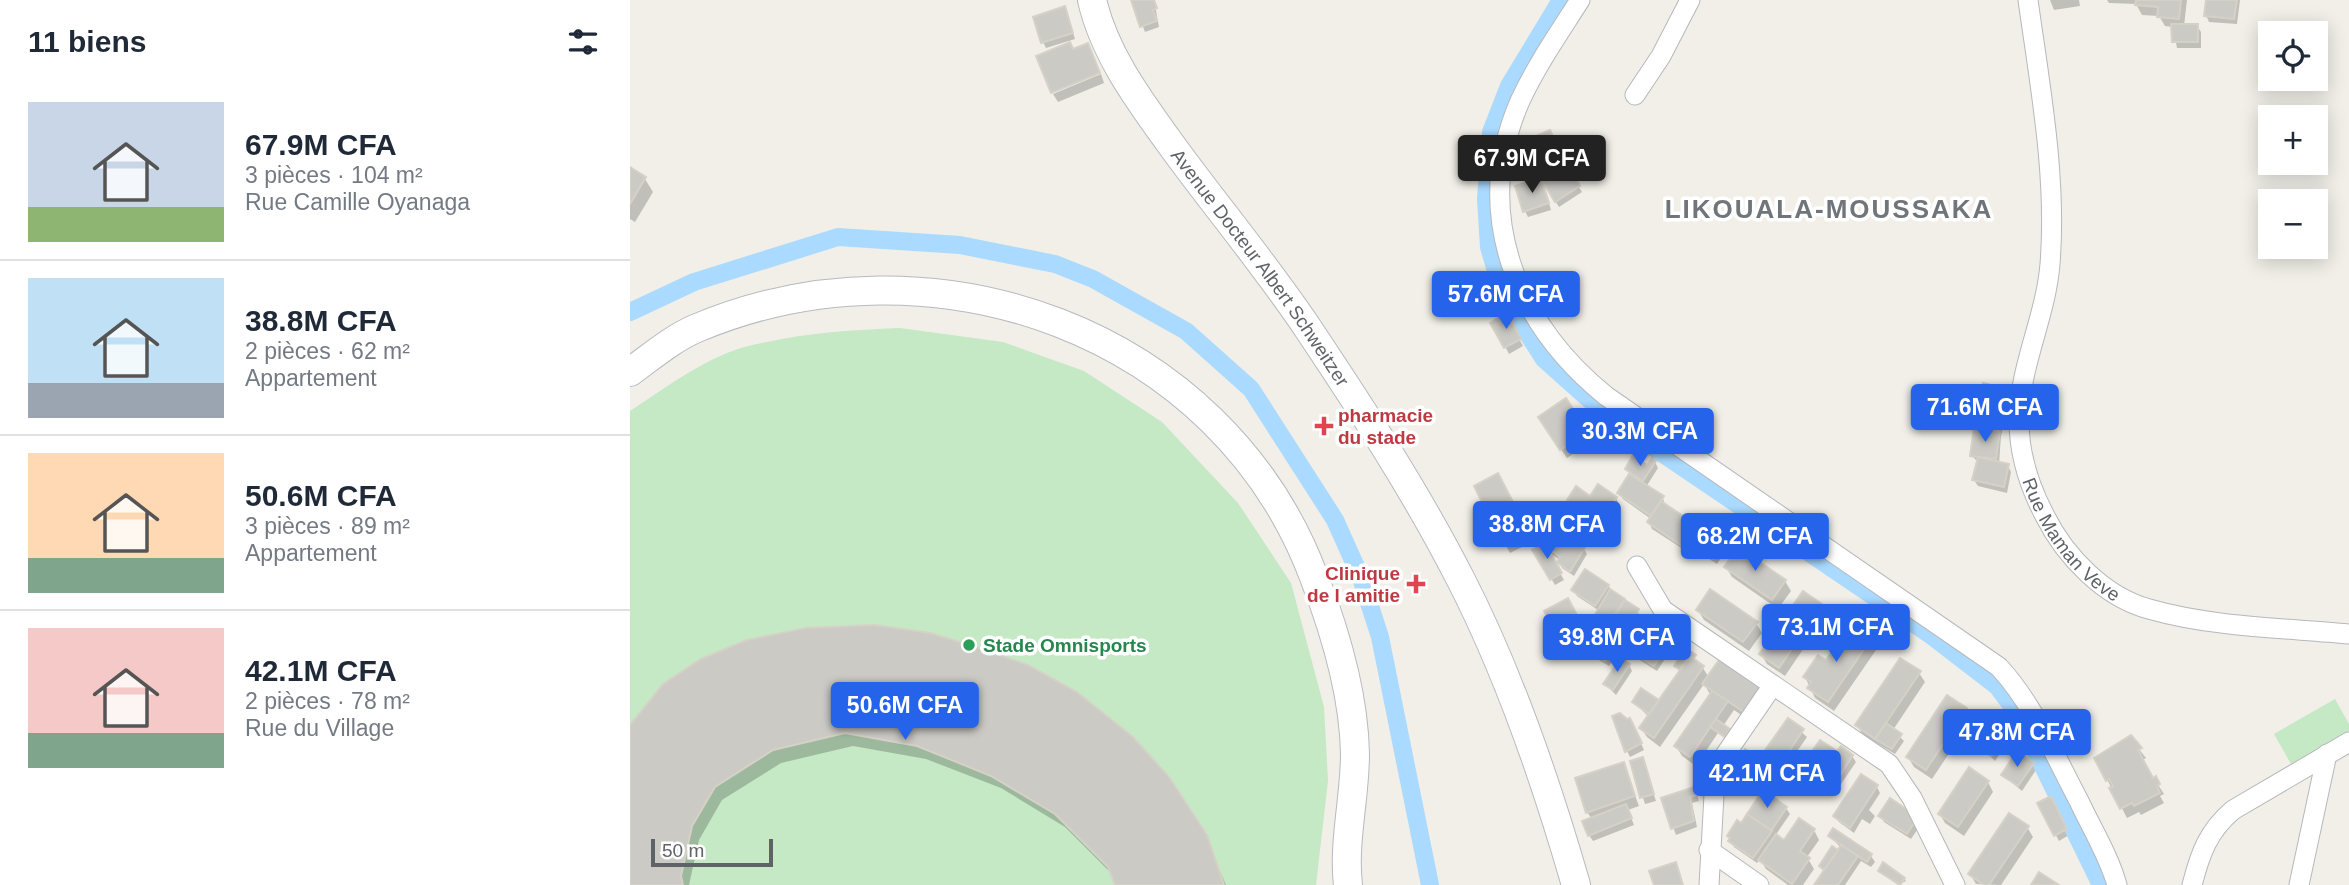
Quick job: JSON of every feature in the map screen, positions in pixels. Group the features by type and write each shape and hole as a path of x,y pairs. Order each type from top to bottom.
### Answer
{"main road":[{"name":"Avenue Docteur Albert Schweitzer","path":"1092,0 1103,36 1131,88 1308,328 1402,472 1433,527 1511,689 1576,885"},
{"path":"630,372 704,326 783,299 857,289 986,301 1036,314 1103,341 1164,379 1220,428 1245,457 1303,549 1315,578 1332,631 1353,733 1354,782 1345,880"}],"street":[{"path":"1580,0 1520,100 1502,158 1500,188 1507,247 1514,274 1535,319 1583,377 1606,396 1999,667 2012,681 2046,737 2103,850 2117,885"},
{"path":"1635,95 1661,56 1690,0"},
{"name":"Rue Maman Veve","path":"2028,0 2041,97 2052,238 2046,293 2022,386 2019,414 2019,442 2033,494 2056,537 2070,556 2117,593 2147,609 2211,620 2349,634"},
{"path":"1637,566 1663,610 1894,769 1955,885"},
{"path":"1709,885 1714,777 1725,755 1773,685"},
{"path":"2192,885 2203,849 2218,823 2349,742"},
{"path":"2299,885 2327,754"},
{"path":"1709,850 1759,885"}],"green space":[{"name":"Stade Omnisports","path":"900,328 1003,342 1084,371 1162,422 1238,503 1291,583 1324,707 1328,781 1316,885 630,885 630,411 698,367 741,348 780,339"},
{"path":"2335,699 2349,724 2349,731 2291,764 2274,734"}],"building":[{"path":"1131,0 1154,0 1157,8 1153,10 1157,21 1140,27"},
{"path":"2136,0 2181,0 2179,19 2157,17 2158,7 2135,5"},
{"path":"2206,0 2237,0 2234,19 2204,16"},
{"path":"1065,6 1073,33 1041,43 1033,17"},
{"path":"2171,24 2198,24 2198,42 2172,42"},
{"path":"1070,42 1073,49 1088,43 1100,73 1051,93 1036,56"},
{"path":"1550,130 1562,157 1529,172 1517,144"},
{"path":"1566,161 1580,186 1555,202 1540,177"},
{"path":"630,167 646,177 630,204"},
{"path":"1541,178 1549,203 1523,212 1515,186"},
{"path":"1508,313 1521,339 1504,348 1490,323"},
{"path":"1983,383 2008,389 1998,429 1973,425"},
{"path":"1566,398 1588,431 1560,450 1538,417"},
{"path":"1974,428 2000,431 1996,459 1970,456"},
{"path":"1633,455 1647,465 1652,458 1656,461 1643,481 1625,469"},
{"path":"1978,457 2009,464 2004,487 1972,480"},
{"path":"1498,473 1528,531 1503,545 1474,486"},
{"path":"1629,474 1664,496 1651,516 1617,493"},
{"path":"1598,484 1617,497 1590,536 1571,522 1580,510 1567,500 1576,486 1590,496"},
{"path":"1661,501 1699,527 1685,548 1647,522"},
{"path":"1703,522 1727,539 1713,559 1689,543"},
{"path":"1560,530 1585,547 1570,572 1557,562 1560,557 1548,548"},
{"path":"1545,543 1562,573 1550,580 1532,550"},
{"path":"1738,547 1786,580 1772,600 1724,567"},
{"path":"1585,569 1609,585 1595,606 1571,590"},
{"path":"1610,589 1625,599 1593,647 1581,639"},
{"path":"1710,589 1758,622 1743,642 1696,610"},
{"path":"1803,591 1822,604 1779,668 1759,654"},
{"path":"1568,598 1576,613 1551,625 1544,611"},
{"path":"1625,600 1639,609 1605,661 1594,654 1597,649 1594,648"},
{"path":"875,625 930,633 976,647 1028,665 1077,692 1133,737 1169,777 1207,835 1224,885 1115,885 1108,867 1055,814 991,776 917,746 845,733 773,750 715,787 692,826 681,876 683,885 630,885 630,725 663,684 701,659 747,640 806,628"},
{"path":"1851,625 1871,639 1828,702 1807,688 1811,682 1803,677 1818,655 1826,660"},
{"path":"1642,630 1667,646 1654,666 1629,650"},
{"path":"1686,648 1696,655 1693,659 1690,656 1680,670 1674,666"},
{"path":"1690,656 1704,666 1654,738 1639,728"},
{"path":"1621,658 1630,664 1613,690 1603,684"},
{"path":"1900,658 1921,671 1875,739 1855,725"},
{"path":"1719,660 1760,688 1744,712 1702,684"},
{"path":"1641,688 1659,700 1649,714 1632,702"},
{"path":"1712,691 1728,701 1690,757 1674,746"},
{"path":"1947,695 1967,708 1926,770 1906,757"},
{"path":"1620,713 1627,719 1630,718 1642,743 1625,752 1612,716"},
{"path":"1788,718 1804,729 1773,775 1759,765 1758,760"},
{"path":"1716,719 1730,729 1725,737 1710,727"},
{"path":"1886,723 1902,734 1892,749 1875,739"},
{"path":"1990,723 2007,734 1991,756 1977,745"},
{"path":"2131,735 2142,748 2138,750 2153,778 2156,776 2160,784 2157,786 2160,793 2134,806 2132,803 2120,809 2109,788 2113,786 2109,779 2106,781 2094,758"},
{"path":"1820,740 1837,751 1841,746 1853,755 1836,782 1805,761"},
{"path":"1745,749 1760,758 1760,766 1755,774 1736,761"},
{"path":"2017,751 2034,763 2018,786 2001,775"},
{"path":"1643,757 1654,794 1640,798 1630,761"},
{"path":"1624,762 1635,796 1586,813 1575,778"},
{"path":"1969,767 1989,781 1958,827 1938,814"},
{"path":"1861,774 1878,785 1850,828 1833,816"},
{"path":"1694,787 1697,795 1690,797 1694,821 1671,829 1661,798"},
{"path":"1763,790 1787,807 1771,831 1747,814"},
{"path":"2051,796 2067,829 2054,836 2037,803"},
{"path":"1890,798 1909,811 1914,823 1907,834 1878,816"},
{"path":"1626,804 1632,818 1588,836 1582,821"},
{"path":"2009,813 2029,826 1989,885 1984,885 1968,874"},
{"path":"1747,814 1772,831 1753,858 1728,841 1730,838 1727,836 1737,820 1741,823"},
{"path":"1799,818 1815,829 1800,851 1810,858 1792,884 1758,860 1776,834 1784,840"},
{"path":"1833,828 1872,854 1867,862 1828,836"},
{"path":"1841,845 1858,856 1838,885 1814,885"},
{"path":"1832,846 1838,850 1824,870 1819,866"},
{"path":"1676,862 1683,885 1654,885 1649,871"},
{"path":"1883,862 1905,878 1900,885 1878,871"},
{"path":"2039,872 2059,885 2031,885"}],"waterway":[{"path":"1561,0 1509,86 1491,132 1486,199 1489,247 1500,285 1513,311 1544,359 1610,418 1932,636 1997,686 2012,706 2101,885"},
{"path":"630,312 694,282 838,237 960,245 1055,264 1093,279 1186,331 1251,389 1335,520 1361,578 1380,637 1430,885"}],"place":[{"name":"pharmacie du stade","path":"1324,426"},
{"name":"Clinique de l amitie","path":"1416,584"},
{"name":"Stade Omnisports","path":"969,645"}],"district":[{"name":"LIKOUALA-MOUSSAKA","path":"1829,209"}]}
